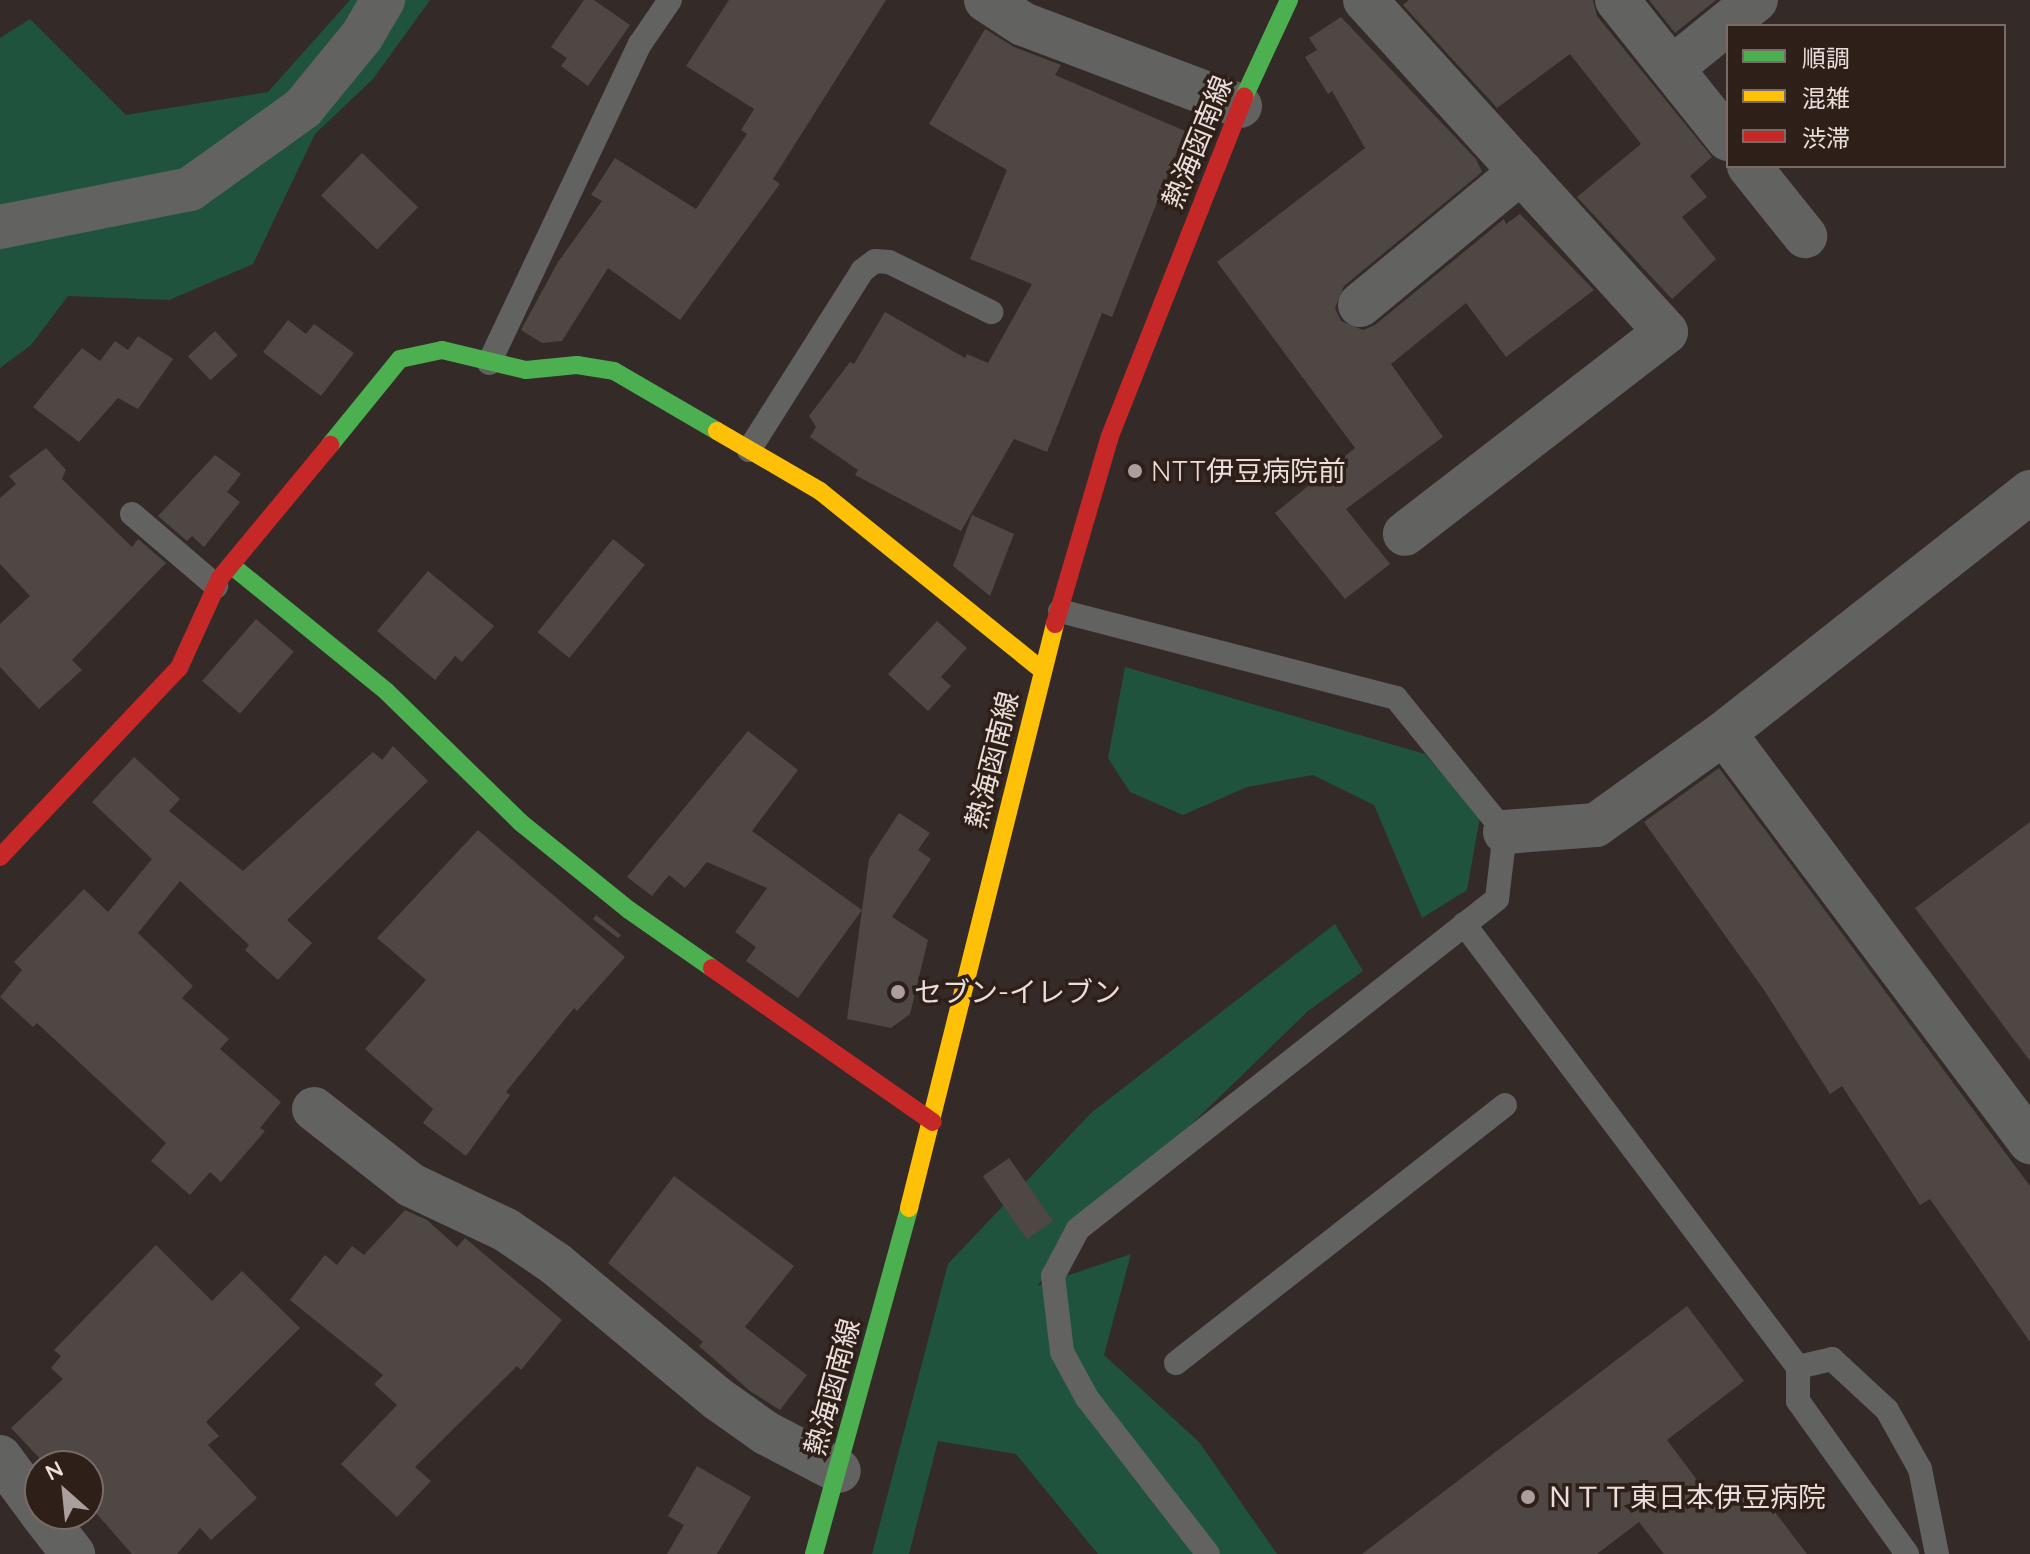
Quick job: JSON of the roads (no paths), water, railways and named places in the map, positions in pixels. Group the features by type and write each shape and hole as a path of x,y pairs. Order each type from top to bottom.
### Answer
{"street":[{"path":"0,227 190,189 303,108 362,36 383,0"},
{"path":"986,0 1023,24 1240,106"},
{"name":"熱海函南線","path":"814,1554 933,1122 1042,670 1110,436 1240,106 1289,0"},
{"path":"1365,0 1666,332 1405,534"},
{"path":"1617,0 1726,136"},
{"path":"1726,24 1756,0"},
{"path":"1672,68 1726,24"},
{"path":"1751,168 1805,236"},
{"path":"1360,305 1521,172"},
{"path":"0,857 179,668 216,586 231,565 400,359 442,350 467,353 489,363 526,370 577,365 614,371 820,491 877,533 1042,670"},
{"path":"1505,832 1596,825 1724,733 2030,492"},
{"path":"231,565 387,692 520,822 629,910 933,1122"},
{"path":"1724,733 2030,1142"},
{"path":"314,1109 411,1185 506,1230 566,1271 718,1399 766,1433 839,1471"},
{"path":"0,1457 24,1489"},
{"path":"55,1530 73,1554"}],"lane":[{"path":"489,363 640,44 670,0"},
{"path":"749,450 862,271 875,261 889,262 991,312"},
{"path":"132,514 216,586"},
{"path":"1060,611 1396,698 1505,832 1497,899 1078,1229 1053,1276 1062,1352 1087,1398 1208,1554"},
{"path":"1464,924 1798,1367 1798,1401 1907,1554"},
{"path":"1176,1363 1505,1105"},
{"path":"1798,1367 1832,1359 1887,1410 1920,1469 1937,1554"}],"place":[{"name":"NTT伊豆病院前","path":"1135,471"},
{"name":"セブン-イレブン","path":"898,992"},
{"name":"ＮＴＴ東日本伊豆病院","path":"1528,1497"}]}
